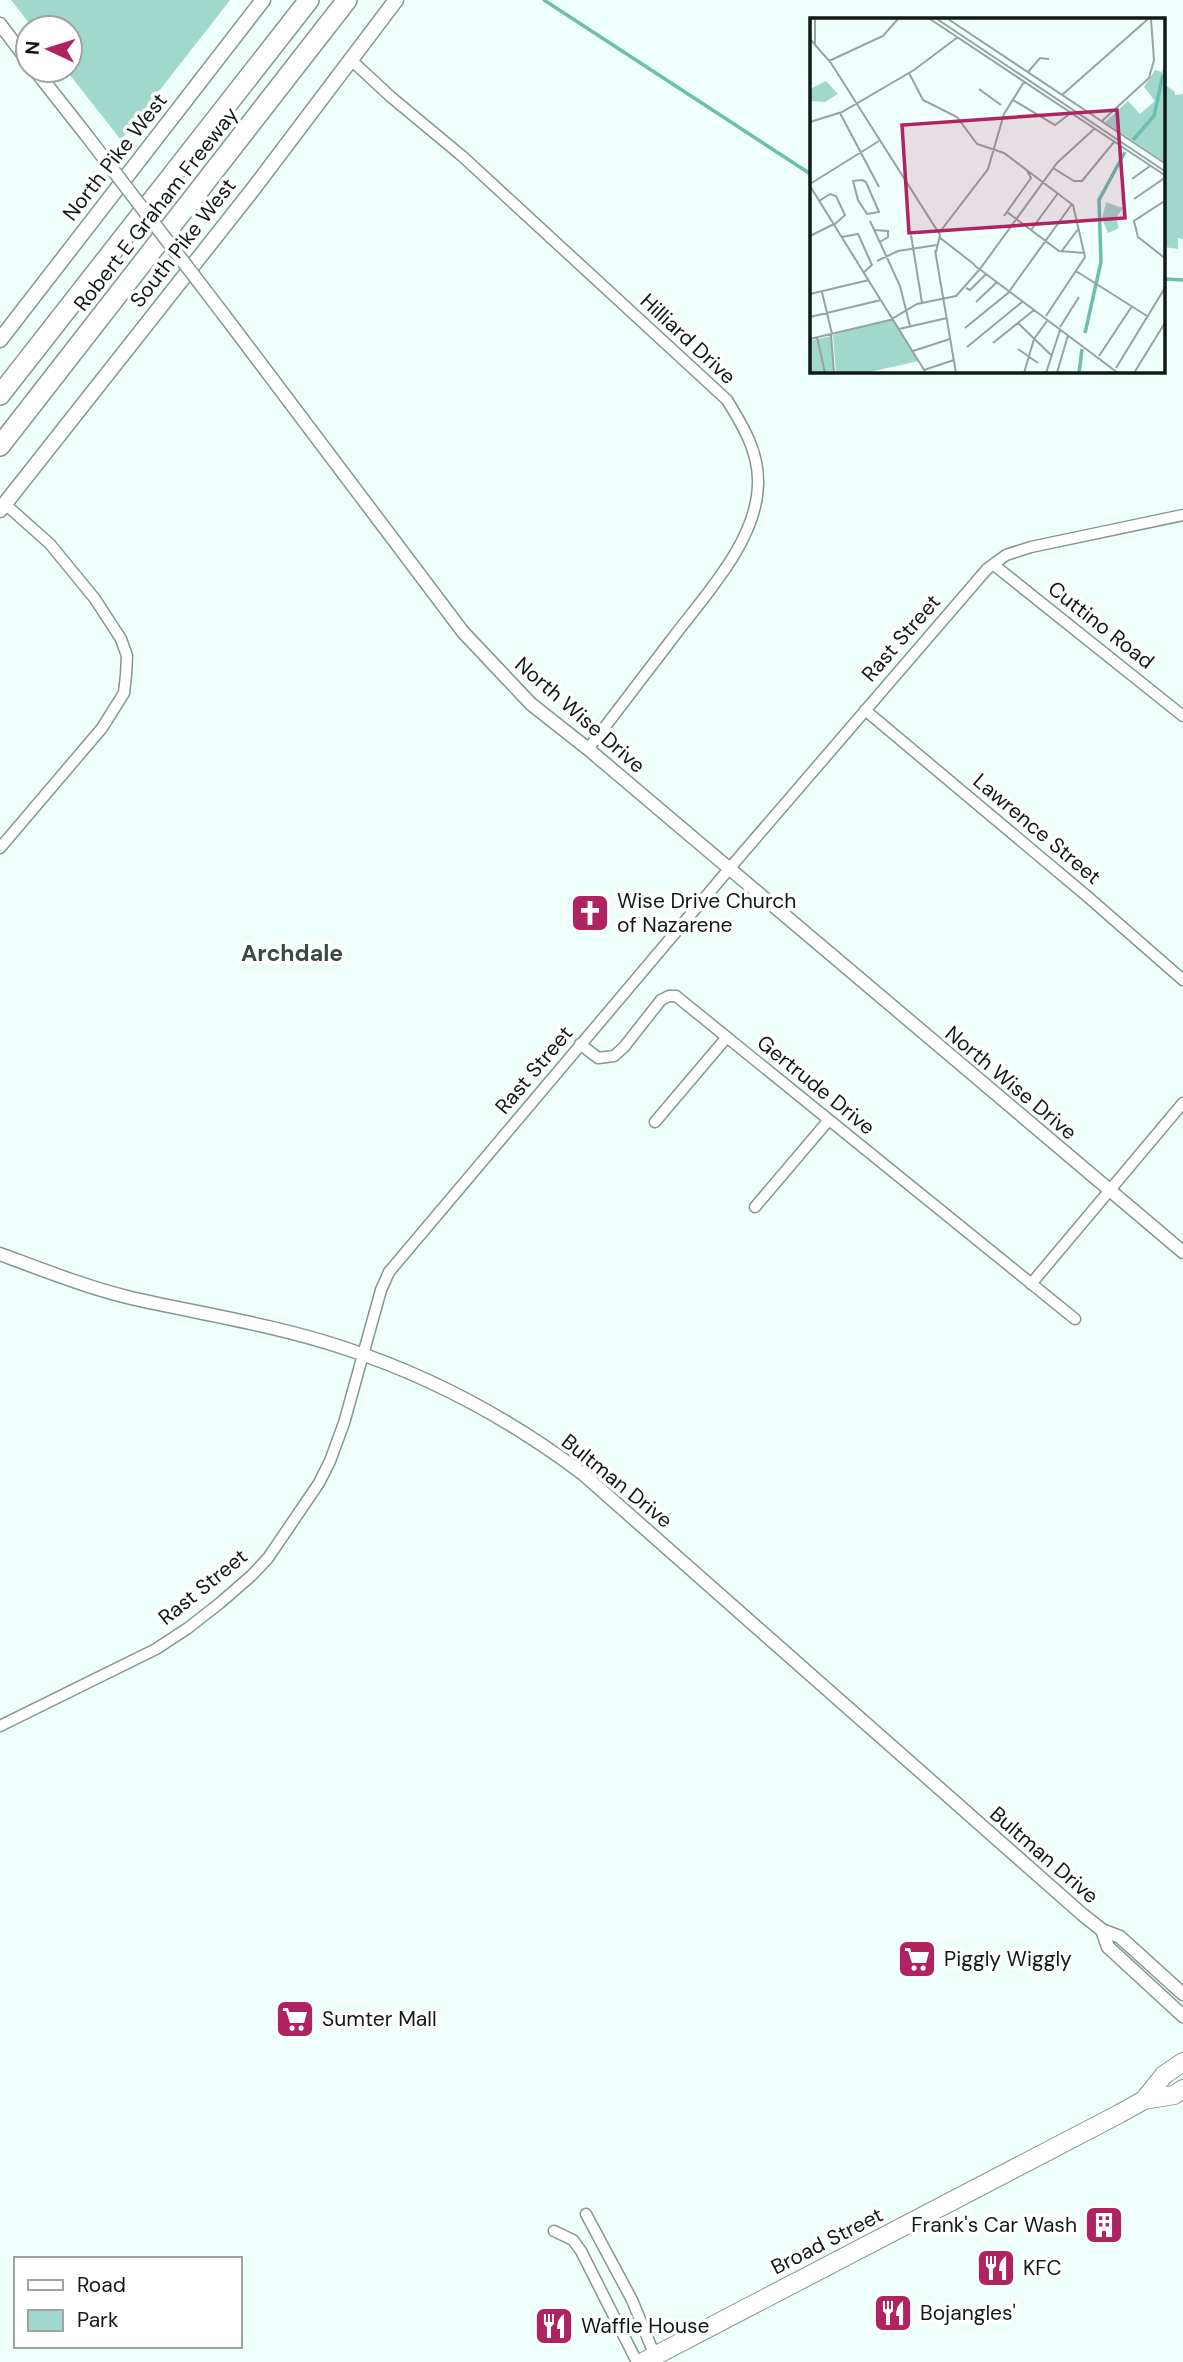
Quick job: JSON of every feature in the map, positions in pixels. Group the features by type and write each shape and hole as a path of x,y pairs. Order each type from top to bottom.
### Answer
{"highway":[{"name":"Robert E Graham Freeway","path":"0,395 309,0"},
{"name":"Robert E Graham Freeway","path":"0,446 347,0"},
{"name":"Broad Street","path":"1144,2100 1164,2075 1183,2062"},
{"name":"Broad Street","path":"649,2359 1144,2100 1174,2095 1182,2090"}],"main road":[{"name":"North Pike West","path":"0,340 263,0"},
{"name":"South Pike West","path":"3,507 246,197 396,0"}],"street":[{"path":"0,24 14,42"},
{"name":"Hilliard Drive","path":"350,59 391,97 463,156 727,400 750,441 758,482 757,498 748,529 729,564 587,749"},
{"name":"North Wise Drive","path":"46,84 463,632 531,704 1183,1252"},
{"path":"0,848 102,728 124,693 127,675 127,656 121,639 95,599 50,544 3,507"},
{"name":"Rast Street","path":"0,1726 156,1649 188,1628 251,1576 287,1533 331,1461 381,1290 389,1272 976,581 1006,555 1031,547 1183,515"},
{"name":"Cuttino Road","path":"994,565 1183,716"},
{"name":"Lawrence Street","path":"865,710 1183,980"},
{"name":"Gertrude Drive","path":"580,1044 598,1058 614,1056 661,1000 676,996 1074,1319"},
{"path":"654,1122 727,1037"},
{"path":"1031,1284 1183,1103"},
{"path":"755,1207 828,1121"},
{"name":"Bultman Drive","path":"0,1254 128,1297 302,1336 362,1354 404,1370 498,1416 583,1474 982,1828 1102,1930 1120,1937 1183,1994"},
{"name":"Bultman Drive","path":"1102,1930 1108,1947 1183,2016"},
{"path":"586,2214 632,2300 649,2359"},
{"path":"554,2231 573,2239 581,2251 637,2362"}],"green space":[{"path":"11,0 230,0 121,140 77,84 84,84 84,14 22,14"},
{"path":"1166,85 1175,95 1183,94 1183,239 1178,238 1178,249 1166,247"}],"waterway":[{"path":"544,0 810,174"},
{"path":"1166,279 1183,280"}],"place":[{"name":"Wise Drive Church of Nazarene","path":"590,913"},
{"name":"Piggly Wiggly","path":"917,1959"},
{"name":"Sumter Mall","path":"295,2019"},
{"name":"Frank's Car Wash","path":"1104,2225"},
{"name":"KFC","path":"996,2268"},
{"name":"Bojangles'","path":"893,2313"},
{"name":"Waffle House","path":"554,2326"}],"district":[{"name":"Archdale","path":"292,953"}]}
